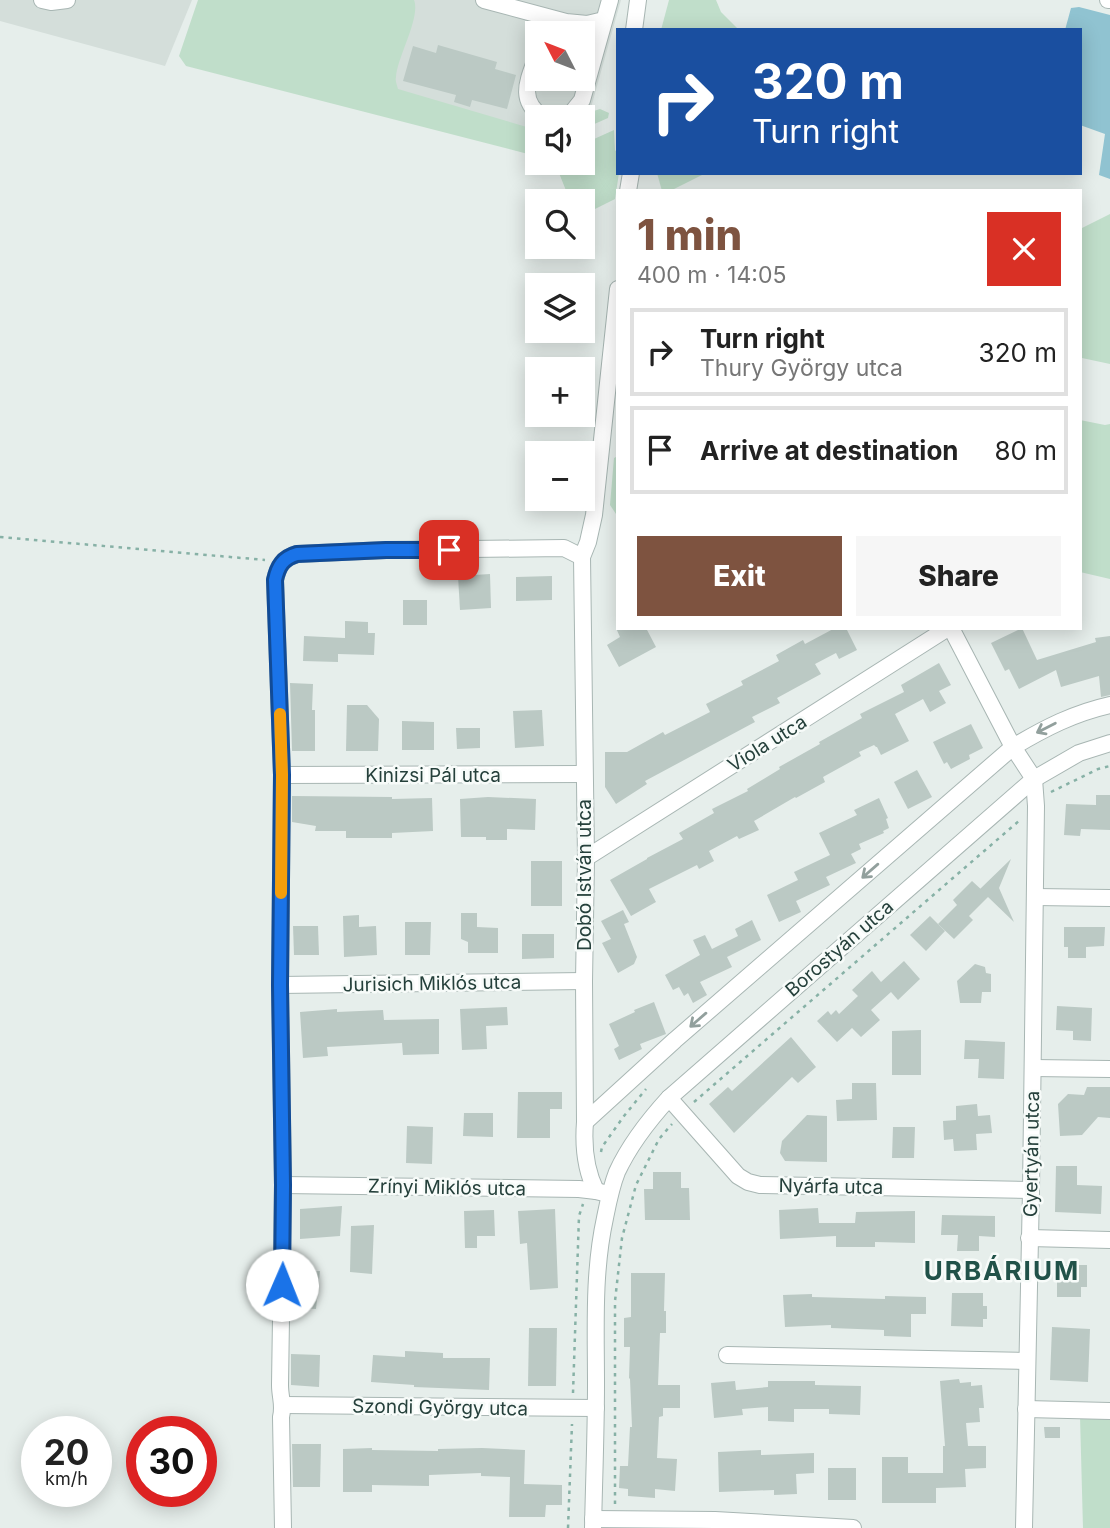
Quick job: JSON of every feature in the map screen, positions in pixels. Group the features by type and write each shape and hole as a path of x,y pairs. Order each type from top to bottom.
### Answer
{"street":[{"path":"42,0 67,0"},
{"path":"484,0 562,21"},
{"path":"578,105 582,100 610,0"},
{"path":"634,28 638,0"},
{"path":"595,22 604,20"},
{"name":"Dobó István utca","path":"598,1192 589,1178 584,1140 586,858 582,557 594,515 616,308"},
{"path":"283,1528 281,1417 284,1405 280,1397 283,1185 280,985 282,775 275,580 278,568 288,556 297,554 399,550 564,548 582,557"},
{"name":"Viola utca","path":"586,858 946,630"},
{"path":"950,630 1013,747 1034,779"},
{"path":"585,1122 675,1040 1013,747 1041,730 1073,716 1110,705"},
{"name":"Borostyán utca","path":"598,1192 616,1174 645,1124 669,1098 1034,779 1079,753 1110,743"},
{"name":"Kinizsi Pál utca","path":"282,775 584,774"},
{"name":"Gyertyán utca","path":"1024,1528 1035,897 1034,779"},
{"path":"1035,897 1110,898"},
{"name":"Jurisich Miklós utca","path":"280,985 584,981"},
{"path":"1032,1068 1110,1069"},
{"name":"Nyárfa utca","path":"669,1098 738,1176 748,1182 760,1185 1031,1191"},
{"name":"Zrínyi Miklós utca","path":"283,1185 598,1192"},
{"path":"598,1192 593,1523 614,1519 715,1520 853,1528"},
{"path":"1029,1238 1110,1240"},
{"path":"727,1355 1027,1361"},
{"name":"Szondi György utca","path":"284,1405 596,1408"},
{"path":"1026,1409 1110,1411"}],"path":[{"path":"0,537 282,561"},
{"path":"614,1519 615,1301 622,1238 636,1185 664,1132 681,1114 1053,791 1110,766"},
{"path":"599,1157 602,1147 652,1081"},
{"path":"568,1528 579,1216 598,1192"}],"shaded area":[{"path":"0,0 192,0 165,66 0,21"},
{"path":"345,0 621,0 592,105 525,105 525,139 333,84"}],"green space":[{"path":"198,0 414,0 412,27 397,69 398,89 525,126 525,153 186,66 179,56"},
{"path":"669,0 716,0 721,12 737,28 662,28"},
{"path":"600,109 609,113 608,118 595,124 595,111"},
{"path":"614,130 616,175 619,175 615,199 595,209 595,189 565,189 560,175 595,175 595,139"},
{"path":"658,175 702,175 674,189 661,189"},
{"path":"1110,214 1110,364 1082,358 1082,228"},
{"path":"1082,420 1110,424 1110,579 1082,572"},
{"path":"616,457 616,514 610,505"},
{"path":"1080,1416 1110,1416 1110,1528 1083,1528"}],"water":[{"path":"1079,7 1110,15 1110,179 1099,175 1105,134 1082,126 1082,28 1066,28 1071,8"}],"building":[{"path":"438,45 497,62 495,69 516,75 507,109 472,100 470,107 454,102 456,95 403,81 413,46 436,53"},
{"path":"490,574 491,608 460,610 458,576"},
{"path":"552,576 552,600 516,601 516,577"},
{"path":"403,600 427,600 427,625 403,625"},
{"path":"345,621 368,622 368,633 375,633 374,655 338,654 338,662 303,661 304,636 345,638"},
{"path":"617,630 647,630 656,647 619,667 607,645 620,637"},
{"path":"831,630 847,630 857,650 839,659 836,653 815,664 821,674 777,698 780,703 752,717 755,722 645,781 647,784 616,804 605,787 605,752 627,752 663,732 665,735 710,712 706,704 743,685 741,681 779,661 776,655 803,640 805,644"},
{"path":"1023,630 1037,660 1096,642 1095,638 1110,636 1110,695 1101,697 1099,676 1061,687 1056,670 1019,689 1009,669 1005,671 991,643"},
{"path":"939,663 951,685 939,691 946,703 930,712 923,699 895,714 909,741 881,755 874,745 859,752 861,756 823,777 825,782 754,821 759,830 739,839 737,836 709,851 714,861 699,869 697,865 649,889 656,902 631,916 610,880 683,839 679,833 714,813 712,809 748,791 747,789 780,769 779,767 862,718 860,714 904,692 901,685"},
{"path":"290,683 313,684 315,751 292,751"},
{"path":"347,705 367,705 379,719 378,751 346,751"},
{"path":"542,710 544,746 515,748 513,711"},
{"path":"402,721 434,722 434,750 402,750"},
{"path":"971,724 983,748 951,769 947,762 944,764 933,742"},
{"path":"456,728 480,728 480,748 457,749"},
{"path":"917,770 932,797 908,809 894,782"},
{"path":"1096,795 1110,795 1110,830 1081,829 1080,836 1064,835 1066,804 1096,805"},
{"path":"292,796 432,798 433,831 392,833 392,838 346,838 346,831 315,831 316,826 292,822"},
{"path":"879,798 888,818 889,828 859,844 861,849 851,854 856,863 826,877 830,885 796,901 801,912 779,922 767,895 798,880 794,872 830,855 819,833 857,815 854,810"},
{"path":"460,799 536,799 535,830 507,829 507,840 461,837"},
{"path":"1011,859 999,888 1014,922 988,897 969,916 973,920 954,939 938,924 957,905 953,900 972,881 980,889"},
{"path":"531,861 562,861 562,906 531,906"},
{"path":"623,910 629,922 624,924 637,957 634,964 618,973 602,943 611,939 601,921"},
{"path":"461,913 477,913 477,927 498,928 498,953 468,953 468,942 461,939"},
{"path":"359,915 359,927 376,926 377,955 344,957 343,916"},
{"path":"930,916 945,931 926,951 910,935"},
{"path":"752,920 761,940 727,957 732,967 700,982 707,995 693,1003 688,993 684,996 679,987 673,990 665,975 700,955 693,940 705,935 712,949 738,936 735,929"},
{"path":"405,922 431,922 430,955 405,955"},
{"path":"293,926 318,926 319,955 294,955"},
{"path":"1064,927 1105,927 1104,946 1086,947 1086,958 1068,958 1068,947 1064,947"},
{"path":"522,934 554,934 554,958 522,959"},
{"path":"904,961 920,979 898,1000 891,992 871,1010 880,1020 861,1037 852,1028 837,1042 817,1021 828,1011 831,1015 836,1010 839,1014 858,996 852,990 872,971 881,982"},
{"path":"975,964 985,967 986,973 991,974 991,992 982,992 981,1003 960,1003 957,981"},
{"path":"654,1002 666,1034 640,1044 642,1049 619,1060 614,1049 619,1046 609,1024"},
{"path":"1057,1006 1092,1008 1091,1041 1073,1040 1073,1031 1056,1030"},
{"path":"507,1007 508,1025 486,1026 487,1049 462,1050 460,1009"},
{"path":"337,1009 337,1012 383,1010 384,1020 439,1019 439,1054 403,1055 402,1043 327,1047 328,1056 303,1058 300,1012"},
{"path":"921,1030 921,1075 892,1075 892,1031"},
{"path":"791,1037 816,1067 798,1083 792,1077 734,1133 709,1104 728,1087 732,1091"},
{"path":"965,1040 1005,1042 1004,1079 978,1078 979,1059 964,1059"},
{"path":"852,1083 876,1083 877,1120 837,1121 836,1100 852,1099"},
{"path":"1087,1087 1110,1087 1110,1118 1098,1117 1082,1135 1060,1136 1058,1104 1068,1094 1084,1095"},
{"path":"518,1092 562,1092 562,1109 550,1109 550,1138 517,1138"},
{"path":"977,1104 978,1116 990,1115 992,1133 976,1134 977,1150 954,1151 953,1139 944,1140 943,1121 956,1120 956,1106"},
{"path":"464,1113 493,1113 493,1137 463,1136"},
{"path":"807,1115 827,1116 827,1162 785,1161 780,1153 782,1141"},
{"path":"407,1126 433,1127 432,1164 406,1163"},
{"path":"893,1127 915,1127 914,1158 892,1158"},
{"path":"1056,1166 1077,1166 1077,1185 1102,1186 1101,1214 1055,1212"},
{"path":"653,1172 681,1172 681,1188 689,1188 690,1220 645,1220 644,1189 653,1189"},
{"path":"342,1206 340,1236 300,1239 300,1209"},
{"path":"818,1208 819,1223 855,1223 856,1212 915,1211 915,1243 875,1242 875,1247 836,1247 836,1236 780,1239 779,1210"},
{"path":"555,1209 558,1288 530,1290 527,1243 520,1244 518,1211"},
{"path":"494,1210 495,1236 477,1236 477,1248 465,1248 464,1211"},
{"path":"942,1215 995,1216 995,1237 979,1236 979,1251 957,1251 958,1235 941,1235"},
{"path":"374,1225 372,1274 350,1272 351,1226"},
{"path":"1064,1265 1087,1265 1087,1287 1081,1287 1081,1297 1057,1297 1057,1273 1064,1273"},
{"path":"320,1271 316,1309 300,1308 301,1272"},
{"path":"631,1273 665,1273 666,1333 660,1333 658,1385 680,1385 680,1408 663,1408 663,1416 659,1417 657,1458 677,1459 675,1491 655,1489 655,1498 628,1496 628,1489 619,1488 620,1466 628,1466 632,1427 630,1347 624,1347 624,1318 631,1317"},
{"path":"952,1293 983,1293 987,1319 983,1319 983,1327 951,1326"},
{"path":"812,1294 812,1297 885,1299 885,1296 926,1297 926,1314 911,1314 911,1337 884,1336 884,1330 831,1328 831,1325 785,1327 783,1295"},
{"path":"1052,1327 1090,1329 1088,1382 1050,1380"},
{"path":"529,1328 557,1328 556,1386 528,1386"},
{"path":"405,1351 443,1353 443,1358 490,1358 489,1390 371,1382 373,1355 405,1357"},
{"path":"291,1354 320,1355 319,1387 291,1385"},
{"path":"959,1379 960,1383 971,1382 971,1386 982,1385 984,1408 979,1408 980,1422 966,1423 968,1446 986,1446 986,1468 965,1469 966,1487 936,1488 936,1503 882,1503 882,1457 908,1457 908,1473 943,1473 945,1446 940,1381"},
{"path":"735,1381 736,1390 768,1387 768,1381 815,1381 815,1385 861,1386 860,1415 829,1414 829,1409 794,1409 794,1422 768,1421 768,1407 742,1409 743,1415 714,1418 711,1383"},
{"path":"1044,1427 1060,1427 1060,1438 1045,1438"},
{"path":"292,1444 321,1444 320,1487 293,1487"},
{"path":"482,1448 525,1450 524,1484 562,1485 562,1505 546,1505 545,1517 509,1517 510,1477 481,1476 481,1473 429,1475 429,1486 372,1485 372,1492 343,1492 343,1449 438,1451"},
{"path":"761,1450 761,1455 814,1453 814,1473 796,1474 797,1494 774,1495 774,1490 719,1492 718,1452"},
{"path":"828,1468 856,1468 856,1500 828,1500"}],"slow traffic":[{"path":"280,714 281,893"}],"district":[{"name":"URBÁRIUM","path":"1002,1271"}],"route":[{"path":"282,1285 282,775 275,580 282,561 297,554 449,550"}]}
